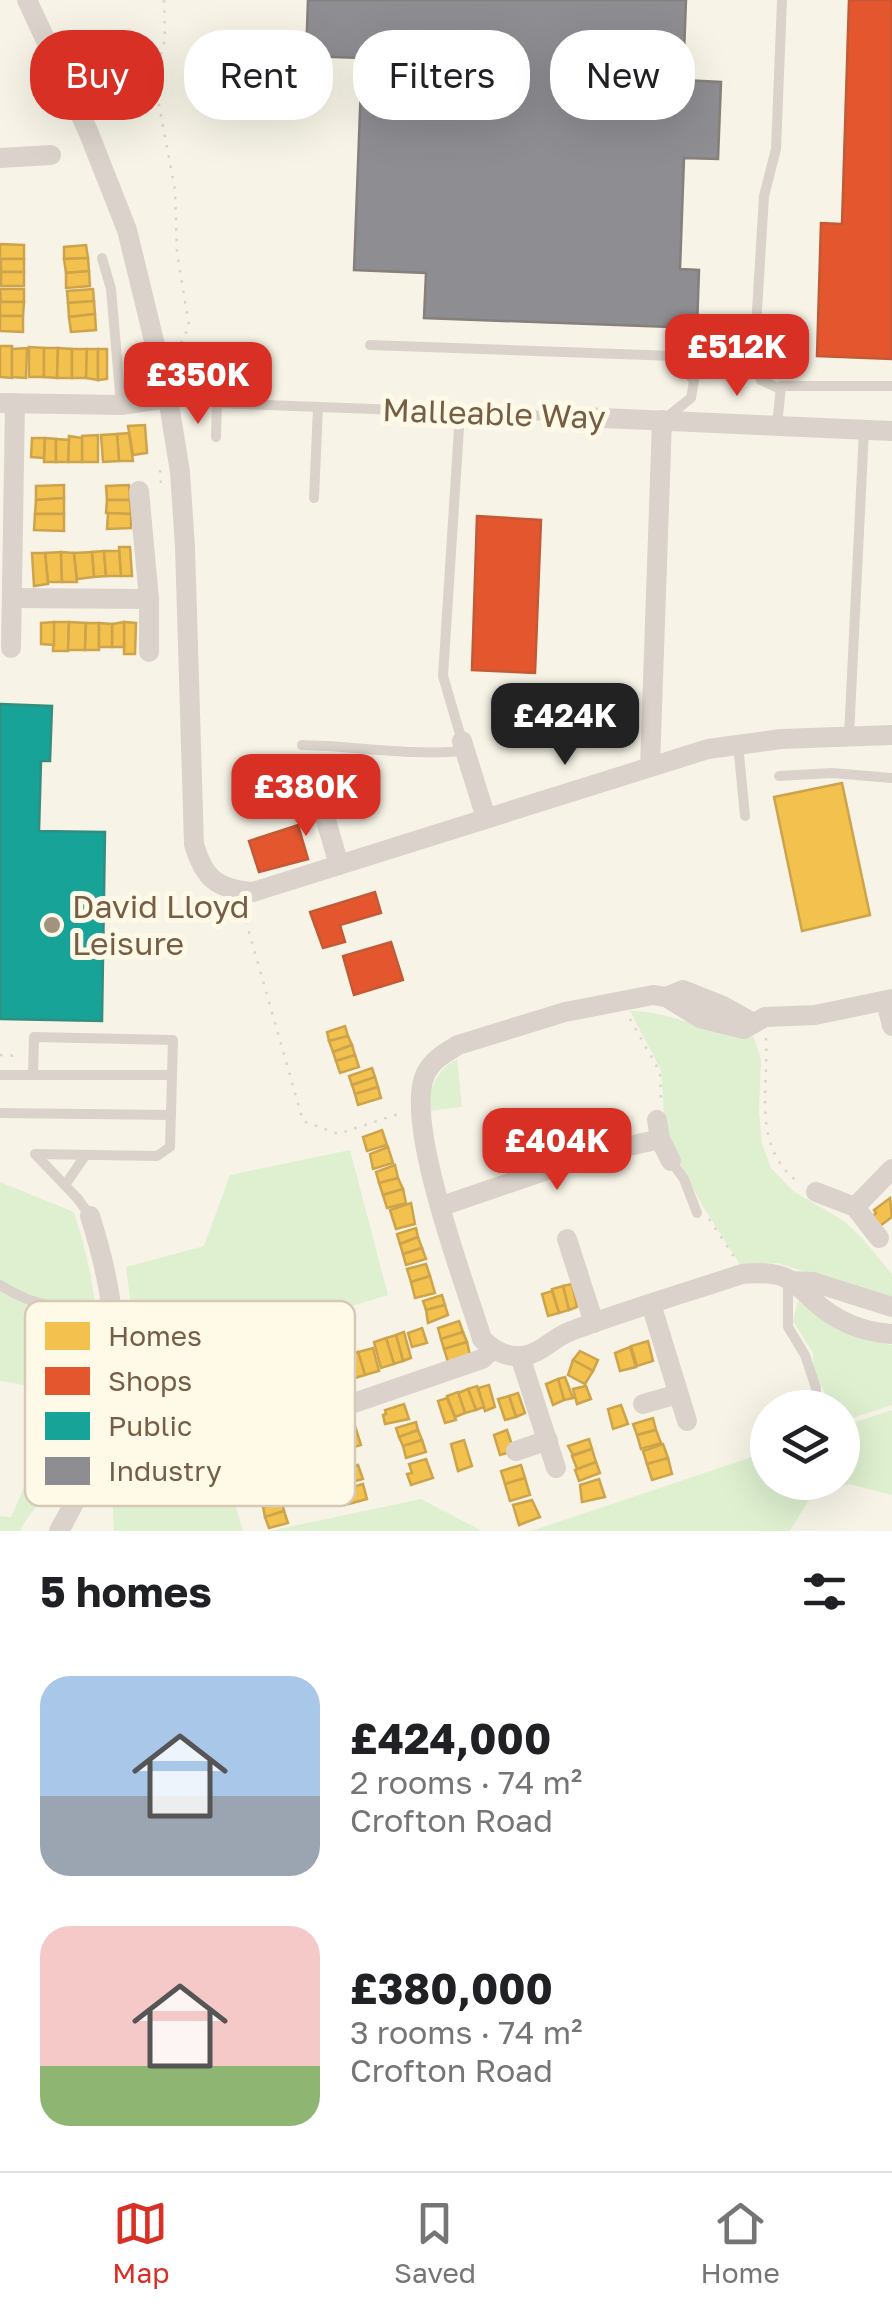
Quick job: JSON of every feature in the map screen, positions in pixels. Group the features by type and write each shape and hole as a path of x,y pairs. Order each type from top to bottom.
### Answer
{"street":[{"path":"27,0 110,180 140,273 168,398 180,472 185,548 194,844 200,866 214,881 247,898 339,864 738,743 892,735"},
{"path":"0,158 50,155"},
{"path":"12,648 8,593 8,403 120,405 168,398"},
{"name":"Malleable Way","path":"581,417 892,431"},
{"path":"650,767 662,420"},
{"path":"139,491 150,652"},
{"path":"8,593 148,599"},
{"path":"464,746 486,818"},
{"path":"320,800 339,864"},
{"path":"892,1026 889,1000 815,1015 759,1020 684,990 666,997 619,999 458,1044 436,1058 424,1077 420,1107 423,1149 482,1339 493,1350 520,1356 546,1348 564,1333 742,1274 778,1274 832,1316 867,1331 892,1334"},
{"path":"442,1206 659,1130 671,1161"},
{"path":"855,1206 892,1169"},
{"path":"816,1192 855,1206 879,1238"},
{"path":"90,1216 111,1301"},
{"path":"565,1240 594,1322"},
{"path":"790,1280 813,1282 892,1308"},
{"path":"651,1304 687,1421"},
{"path":"355,1402 482,1359 493,1350"},
{"path":"520,1356 556,1468"},
{"path":"643,1404 678,1394"},
{"path":"516,1451 548,1440"},
{"path":"59,1531 72,1506"}],"lane":[{"path":"778,388 762,380 754,360 764,196 776,149 782,0"},
{"path":"102,258 111,289 120,405"},
{"path":"370,345 674,356 694,381 690,398 662,420"},
{"path":"216,437 218,361"},
{"path":"778,388 787,384 892,386"},
{"path":"777,426 778,388"},
{"name":"Malleable Way","path":"217,402 581,417"},
{"path":"314,498 318,407"},
{"path":"302,745 434,754 464,746 443,676 460,413"},
{"path":"849,736 864,430"},
{"path":"738,743 745,816"},
{"path":"779,776 832,773 892,778"},
{"path":"33,1075 34,1037 173,1040 170,1148 166,1154 35,1154 90,1216"},
{"path":"0,1075 172,1076"},
{"path":"0,1113 171,1115"},
{"path":"65,1185 85,1156"},
{"path":"671,1161 684,1179 697,1213"},
{"path":"790,1280 788,1327 805,1355 816,1390"},
{"path":"0,1285 26,1301"}],"path":[{"path":"162,370 172,361 189,326 177,253 175,190 156,89 165,39 164,0"},
{"path":"247,898 303,1122 338,1134 420,1107"},
{"path":"627,1008 660,1072 659,1130"},
{"path":"759,1020 766,1135 772,1152 789,1175 807,1190 816,1192"},
{"path":"0,1056 34,1056"}],"green space":[{"path":"630,1011 754,1037 761,1060 762,1144 771,1168 793,1191 844,1221 863,1239 892,1274 892,1298 777,1263 741,1266 672,1148 664,1115 661,1070"},
{"path":"457,1059 462,1107 428,1111 435,1081"},
{"path":"350,1150 388,1295 355,1305 355,1301 130,1301 126,1267 204,1246 230,1175"},
{"path":"0,1182 74,1212 95,1301 25,1301 25,1385 0,1381"},
{"path":"798,1301 837,1330 892,1345 892,1405 860,1415 860,1390 824,1390 814,1371 813,1353 793,1321"},
{"path":"892,1410 892,1495 860,1487 860,1420"},
{"path":"750,1458 750,1500 809,1500 790,1531 531,1531"},
{"path":"25,1485 25,1506 38,1506 20,1531 0,1531 0,1516 11,1517"},
{"path":"421,1499 482,1531 269,1531"},
{"path":"113,1506 235,1506 243,1531 114,1531"}],"building: Homes":[{"path":"0,244 24,245 24,259 0,259"},
{"path":"86,245 88,258 64,259 64,247"},
{"path":"88,258 89,271 66,273 64,259"},
{"path":"1,259 24,259 24,272 1,272"},
{"path":"89,271 90,286 66,288 66,273"},
{"path":"1,272 24,272 24,286 1,286"},
{"path":"0,289 24,289 24,302 1,302"},
{"path":"93,289 94,301 68,303 67,291"},
{"path":"94,301 95,314 69,317 68,303"},
{"path":"0,302 24,302 23,316 0,316"},
{"path":"95,314 96,330 71,332 69,317"},
{"path":"0,316 23,316 23,332 0,331"},
{"path":"0,346 12,346 12,378 0,377"},
{"path":"29,347 44,348 44,377 29,377"},
{"path":"27,348 26,378 12,377 12,349"},
{"path":"44,348 58,348 57,378 44,377"},
{"path":"58,348 72,349 72,378 57,378"},
{"path":"72,349 87,349 86,378 72,378"},
{"path":"87,349 98,349 98,380 86,378"},
{"path":"98,349 107,349 107,379 98,380"},
{"path":"145,425 147,453 133,455 128,426"},
{"path":"129,433 133,461 119,461 117,434"},
{"path":"117,434 119,461 103,462 101,435"},
{"path":"98,435 98,462 82,462 82,436"},
{"path":"69,436 82,438 82,462 68,462"},
{"path":"32,438 45,438 44,458 31,457"},
{"path":"45,438 56,439 56,462 44,462"},
{"path":"56,439 69,440 68,462 56,462"},
{"path":"64,485 64,498 36,500 36,486"},
{"path":"129,485 130,500 107,500 106,486"},
{"path":"64,498 64,514 35,514 36,500"},
{"path":"107,500 130,500 131,514 106,513"},
{"path":"108,513 131,514 131,528 107,529"},
{"path":"35,514 64,514 64,531 34,530"},
{"path":"119,547 130,547 132,576 121,576"},
{"path":"104,551 106,576 94,577 92,552"},
{"path":"104,551 119,551 121,576 106,576"},
{"path":"61,552 62,582 48,582 45,553"},
{"path":"61,552 74,553 77,582 62,582"},
{"path":"92,552 94,577 77,579 74,553"},
{"path":"32,553 45,553 48,584 34,586"},
{"path":"54,622 69,622 68,651 53,651"},
{"path":"54,622 54,645 41,644 41,623"},
{"path":"69,622 86,623 85,650 68,650"},
{"path":"124,622 136,623 135,654 124,654"},
{"path":"124,622 124,647 112,647 112,624"},
{"path":"86,623 99,623 99,650 85,650"},
{"path":"99,623 112,624 112,647 99,647"},
{"path":"842,783 870,915 802,931 774,797"},
{"path":"345,1026 348,1036 329,1041 327,1032"},
{"path":"348,1036 352,1045 333,1052 329,1041"},
{"path":"352,1045 355,1055 336,1061 333,1052"},
{"path":"355,1055 359,1067 340,1073 336,1061"},
{"path":"372,1068 375,1077 352,1085 349,1076"},
{"path":"375,1077 378,1087 355,1094 352,1085"},
{"path":"378,1087 381,1098 358,1105 355,1094"},
{"path":"382,1130 387,1145 367,1151 363,1137"},
{"path":"388,1147 393,1163 373,1169 370,1154"},
{"path":"395,1165 398,1178 379,1183 376,1172"},
{"path":"398,1178 403,1189 383,1195 379,1183"},
{"path":"403,1189 406,1203 387,1208 383,1195"},
{"path":"890,1198 892,1217 880,1226 873,1216 874,1210"},
{"path":"411,1203 415,1224 396,1229 390,1210"},
{"path":"416,1228 418,1237 400,1244 397,1234"},
{"path":"418,1237 422,1248 403,1254 400,1244"},
{"path":"422,1248 426,1259 406,1265 403,1254"},
{"path":"426,1264 430,1276 411,1282 407,1269"},
{"path":"430,1276 435,1293 415,1298 411,1282"},
{"path":"572,1284 577,1307 569,1310 563,1286"},
{"path":"563,1286 569,1310 559,1313 552,1289"},
{"path":"552,1291 559,1313 548,1316 542,1294"},
{"path":"442,1295 445,1305 426,1310 423,1301"},
{"path":"445,1305 448,1315 428,1323 426,1310"},
{"path":"459,1321 463,1332 441,1339 438,1328"},
{"path":"422,1328 427,1343 412,1347 408,1333"},
{"path":"404,1332 411,1358 403,1361 396,1335"},
{"path":"463,1332 467,1342 444,1349 441,1339"},
{"path":"396,1335 403,1361 394,1364 386,1338"},
{"path":"386,1338 394,1364 381,1368 374,1342"},
{"path":"648,1341 653,1361 637,1366 631,1346"},
{"path":"467,1342 470,1355 448,1362 444,1349"},
{"path":"630,1347 636,1367 620,1371 615,1353"},
{"path":"373,1348 379,1371 365,1375 358,1352"},
{"path":"580,1351 598,1360 593,1371 573,1360"},
{"path":"358,1352 365,1375 355,1378"},
{"path":"573,1360 593,1371 585,1384 568,1375"},
{"path":"565,1377 573,1398 564,1400 558,1379"},
{"path":"558,1379 564,1400 553,1405 546,1384"},
{"path":"489,1385 495,1407 485,1411 478,1388"},
{"path":"477,1386 484,1407 476,1410 468,1389"},
{"path":"586,1386 591,1399 577,1404 573,1389"},
{"path":"468,1389 476,1410 465,1413 458,1393"},
{"path":"458,1392 465,1413 455,1417 447,1396"},
{"path":"518,1393 525,1413 516,1417 509,1396"},
{"path":"509,1396 516,1417 505,1420 498,1399"},
{"path":"447,1398 456,1420 445,1423 438,1401"},
{"path":"404,1404 409,1419 385,1424 385,1410"},
{"path":"621,1405 628,1424 613,1429 608,1409"},
{"path":"653,1418 656,1430 637,1435 633,1424"},
{"path":"416,1422 418,1430 399,1437 396,1428"},
{"path":"418,1430 422,1440 403,1446 399,1437"},
{"path":"507,1430 514,1451 500,1455 494,1435"},
{"path":"656,1430 661,1443 641,1449 637,1435"},
{"path":"589,1439 592,1449 573,1455 568,1446"},
{"path":"422,1440 426,1452 406,1458 403,1446"},
{"path":"464,1440 472,1466 458,1471 451,1444"},
{"path":"663,1444 668,1458 647,1464 643,1451"},
{"path":"592,1449 596,1462 577,1469 572,1456"},
{"path":"668,1458 672,1474 652,1480 647,1464"},
{"path":"426,1459 433,1478 411,1485 409,1464"},
{"path":"596,1462 600,1473 579,1481 575,1470"},
{"path":"358,1465 363,1479 355,1481"},
{"path":"521,1465 525,1478 505,1484 501,1471"},
{"path":"525,1478 530,1495 510,1501 505,1484"},
{"path":"599,1479 605,1497 582,1502 580,1485"},
{"path":"363,1484 367,1499 355,1502 355,1486"},
{"path":"532,1500 540,1517 519,1525 513,1505"},
{"path":"283,1506 284,1511 265,1517 263,1507"},
{"path":"284,1511 288,1523 269,1528 265,1517"}],"building: Shops":[{"path":"849,0 892,0 892,359 817,356 821,223 842,224"},
{"path":"477,516 541,520 535,673 472,670"},
{"path":"298,825 308,859 259,872 249,841"},
{"path":"375,892 381,913 340,925 345,942 323,948 310,912"},
{"path":"391,942 403,980 354,995 343,956"}],"building: Public":[{"name":"David Lloyd Leisure","path":"0,704 52,706 50,761 41,761 39,831 105,832 102,1021 0,1019"}],"building: Industry":[{"path":"308,0 686,0 685,30 550,30 550,120 695,120 695,81 721,82 718,159 684,158 680,269 699,270 697,328 424,318 426,273 354,270 360,120 530,120 530,30 353,30 353,58 333,57 333,30 307,30"}],"place":[{"name":"David Lloyd Leisure","path":"52,925"}]}
